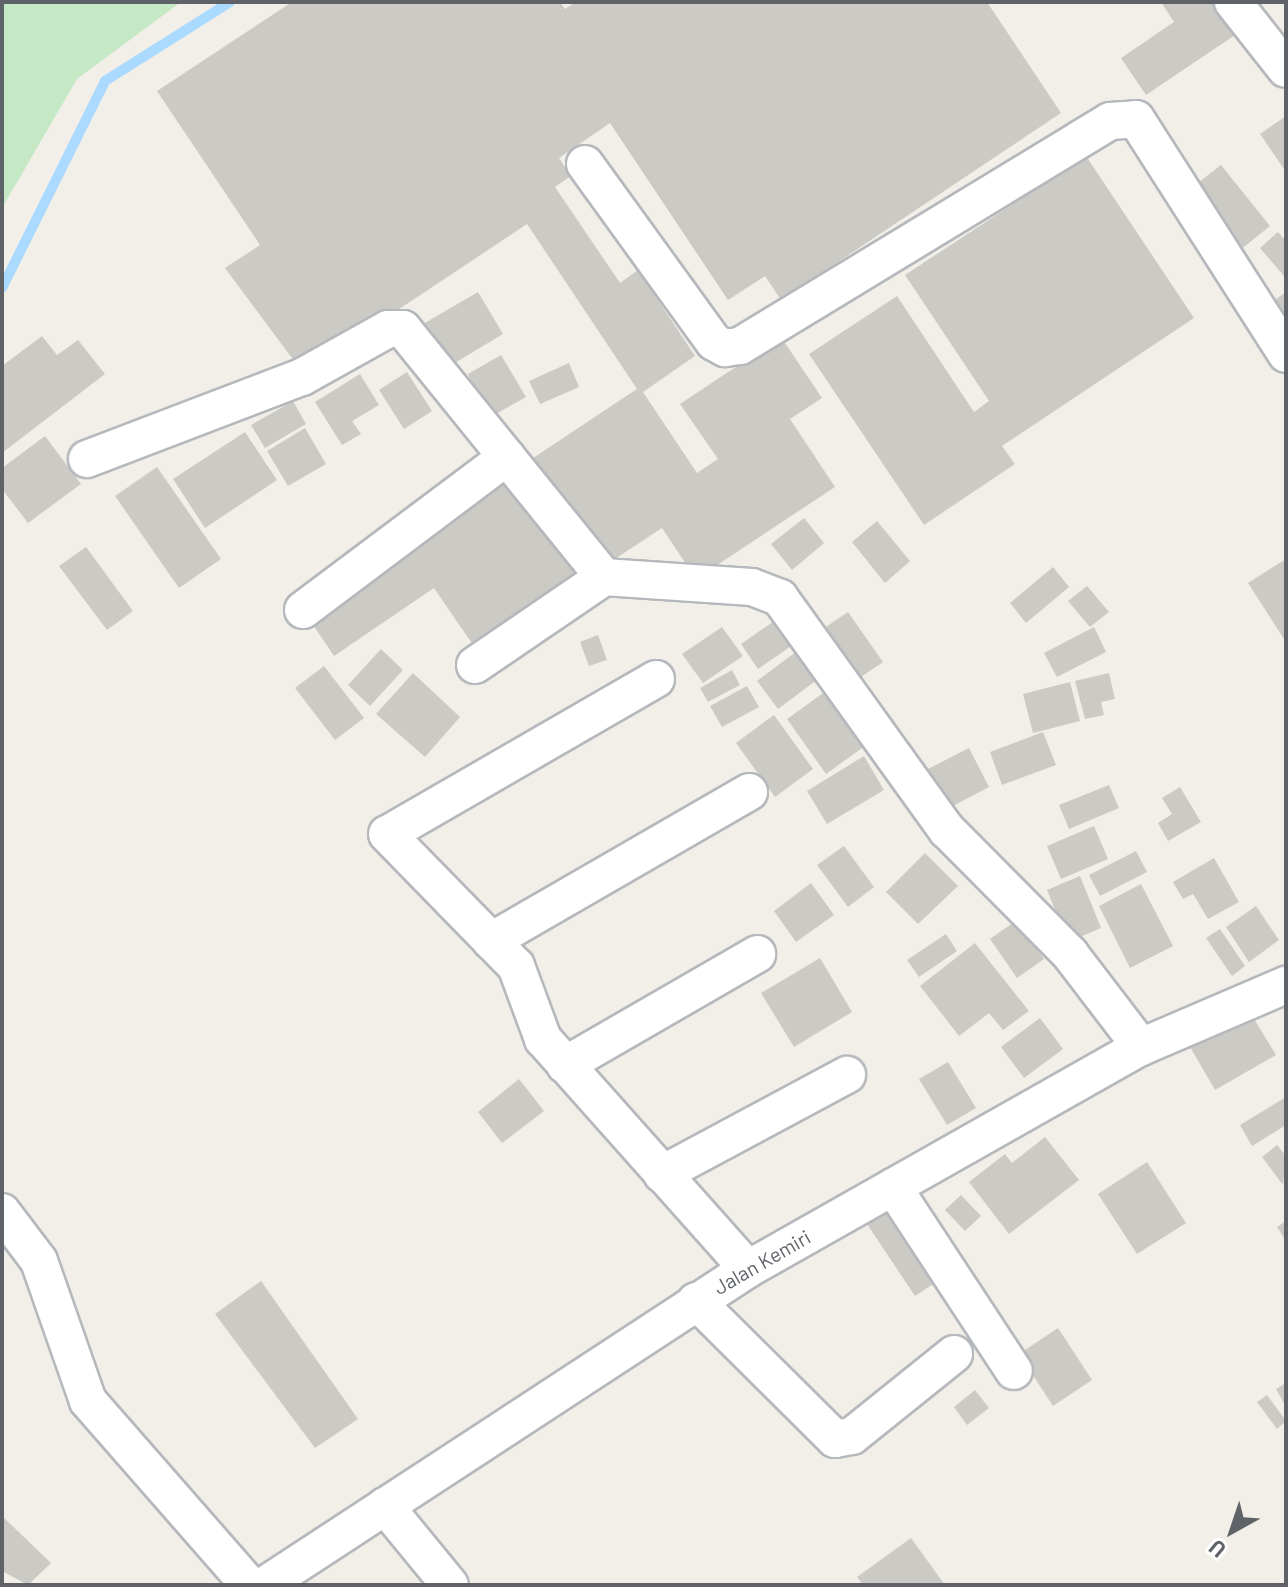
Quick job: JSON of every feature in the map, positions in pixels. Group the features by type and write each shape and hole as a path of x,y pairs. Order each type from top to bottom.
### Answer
{"street":[{"path":"1233,2 1286,69"},
{"path":"585,164 714,342 725,348 740,346 1124,116 1149,131 1286,354"},
{"path":"87,459 302,377 395,327 507,457 604,577"},
{"path":"303,610 507,457"},
{"path":"475,665 604,577 752,587 780,598 947,830 1070,954 1141,1047"},
{"path":"656,679 387,834 516,966 543,1039 748,1269"},
{"path":"491,941 749,792"},
{"path":"565,1065 757,954"},
{"name":"Jalan Kemiri","path":"265,1585 748,1269 1141,1047 1286,985"},
{"path":"662,1174 847,1075"},
{"path":"893,1187 1014,1371"},
{"path":"2,1212 39,1261 88,1401 249,1585"},
{"path":"696,1301 835,1439 852,1436 954,1354"},
{"path":"385,1506 450,1585"}],"green space":[{"path":"2,2 181,2 77,79 2,208"}],"building":[{"path":"292,2 560,2 565,9 576,2 987,2 1061,113 781,300 765,276 728,300 610,123 559,158 571,176 555,187 620,283 638,270 695,356 643,392 697,473 718,459 680,404 781,337 822,398 790,419 835,487 696,579 662,528 601,568 530,460 637,389 527,224 303,373 225,268 260,245 157,91"},
{"path":"1161,2 1212,2 1235,35 1146,95 1121,58 1174,22"},
{"path":"1286,116 1286,172 1260,134"},
{"path":"1086,156 1194,318 1002,446 1015,464 924,525 809,354 897,296 974,412 989,401 905,275"},
{"path":"1221,165 1270,226 1239,251 1190,189"},
{"path":"1278,232 1286,241 1284,276 1260,248"},
{"path":"478,292 503,334 448,367 423,324"},
{"path":"1286,292 1286,321 1272,302"},
{"path":"42,336 57,355 78,340 105,374 2,453 2,366"},
{"path":"501,355 526,397 485,420 468,374"},
{"path":"569,363 579,387 540,404 529,381"},
{"path":"407,372 432,411 404,429 379,390"},
{"path":"360,374 379,405 352,421 361,434 342,445 315,402"},
{"path":"293,401 306,424 265,448 251,425"},
{"path":"305,428 326,464 288,486 267,451"},
{"path":"245,432 277,480 205,528 173,479"},
{"path":"45,436 81,484 28,523 2,489 2,468"},
{"path":"157,467 221,559 179,588 115,496"},
{"path":"513,473 581,572 473,645 434,588 334,656 305,613"},
{"path":"804,518 824,543 792,570 771,544"},
{"path":"877,521 910,561 885,583 852,542"},
{"path":"86,547 133,611 107,630 59,566"},
{"path":"1286,559 1286,642 1248,583"},
{"path":"1053,567 1069,587 1026,623 1010,603"},
{"path":"1087,586 1109,612 1090,627 1068,601"},
{"path":"848,612 883,662 855,681 820,631"},
{"path":"780,617 797,642 758,669 741,644"},
{"path":"722,627 743,656 703,683 682,654"},
{"path":"1094,627 1106,652 1057,677 1044,653"},
{"path":"598,635 607,660 589,666 580,642"},
{"path":"801,648 822,676 778,709 757,681"},
{"path":"381,649 403,670 370,706 348,685"},
{"path":"324,666 364,718 335,740 295,688"},
{"path":"732,670 740,685 708,702 700,688"},
{"path":"413,673 460,717 425,757 376,714"},
{"path":"1109,673 1115,699 1101,702 1104,715 1085,719 1075,681"},
{"path":"1070,682 1080,721 1033,733 1023,694"},
{"path":"747,686 759,707 722,727 710,706"},
{"path":"826,691 876,738 826,774 787,719"},
{"path":"774,715 813,769 775,797 736,743"},
{"path":"1043,732 1056,765 1002,785 990,752"},
{"path":"969,748 989,787 947,809 926,770"},
{"path":"864,756 884,790 827,824 807,791"},
{"path":"1109,785 1119,808 1069,829 1059,805"},
{"path":"1180,787 1201,822 1168,841 1158,823 1172,814 1162,798"},
{"path":"1094,826 1108,859 1061,879 1047,846"},
{"path":"844,846 874,887 848,907 817,865"},
{"path":"1136,851 1147,872 1100,896 1089,875"},
{"path":"925,853 958,886 918,924 886,892"},
{"path":"1214,858 1239,902 1208,919 1193,894 1183,899 1173,882"},
{"path":"1080,876 1101,928 1068,942 1047,890"},
{"path":"811,883 834,915 796,942 774,911"},
{"path":"1141,884 1173,946 1130,968 1099,906"},
{"path":"1256,906 1279,940 1249,962 1226,927"},
{"path":"1017,920 1044,959 1017,978 990,939"},
{"path":"1220,929 1245,966 1232,976 1206,938"},
{"path":"946,934 957,951 919,977 907,960"},
{"path":"975,943 1029,1011 1003,1030 989,1013 959,1036 920,986"},
{"path":"820,958 852,1012 794,1047 761,993"},
{"path":"1250,1012 1276,1055 1215,1090 1190,1047"},
{"path":"1040,1018 1063,1049 1024,1078 1001,1047"},
{"path":"948,1062 976,1108 947,1125 919,1079"},
{"path":"519,1079 544,1111 502,1143 478,1112"},
{"path":"1286,1097 1286,1125 1252,1146 1240,1125"},
{"path":"1045,1137 1079,1180 1009,1234 969,1182 1005,1154 1012,1163"},
{"path":"1277,1145 1286,1156 1283,1185 1262,1157"},
{"path":"1147,1162 1186,1223 1137,1254 1098,1194"},
{"path":"961,1195 981,1216 965,1231 945,1210"},
{"path":"896,1204 944,1277 915,1296 867,1224"},
{"path":"1286,1221 1286,1241 1277,1227"},
{"path":"261,1281 358,1419 315,1448 215,1314"},
{"path":"1058,1328 1092,1380 1053,1406 1019,1354"},
{"path":"1286,1383 1286,1407 1276,1389"},
{"path":"975,1390 989,1408 967,1425 954,1407"},
{"path":"1267,1395 1286,1421 1277,1429 1257,1402"},
{"path":"2,1516 51,1563 28,1585 2,1571"},
{"path":"911,1538 945,1585 863,1585 857,1577"}],"waterway":[{"path":"2,288 105,81 230,2"}]}
